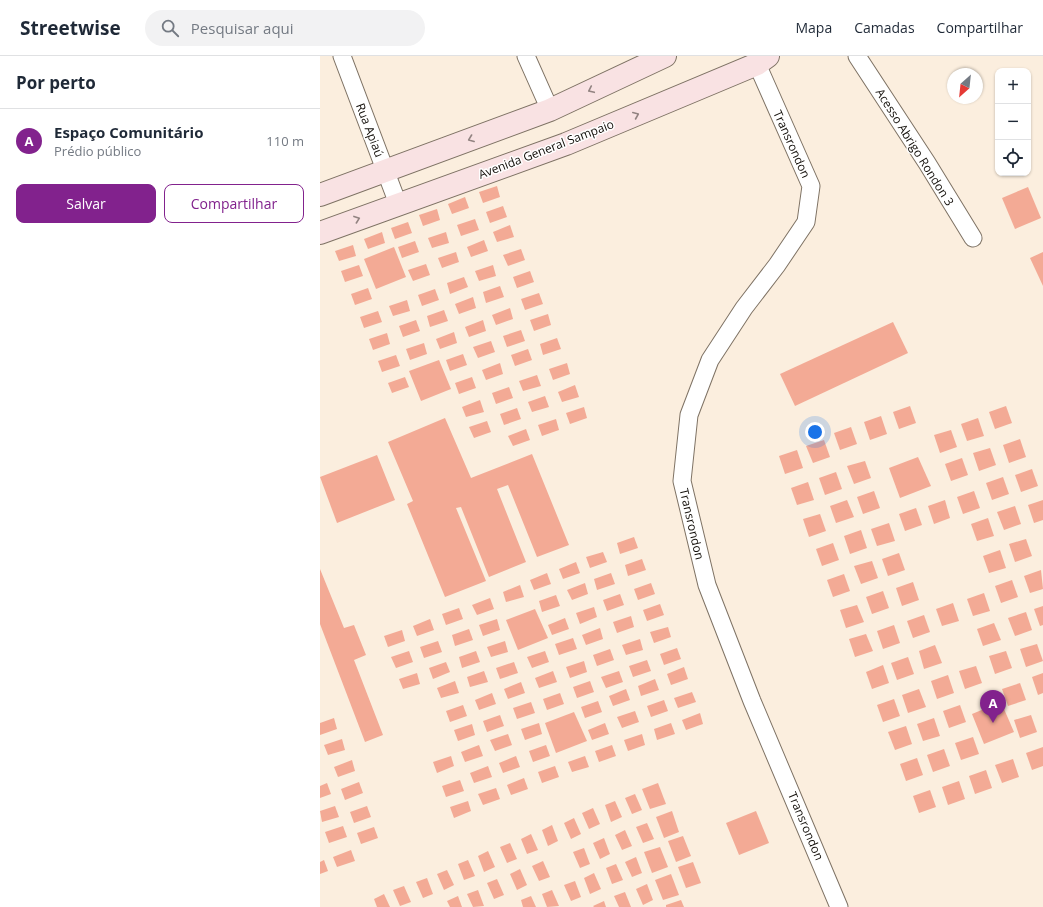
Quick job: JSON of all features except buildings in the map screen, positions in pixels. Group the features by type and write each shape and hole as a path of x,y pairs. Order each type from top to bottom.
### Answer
{"street":[{"name":"Rua Apiaú","path":"342,56 398,204"},
{"path":"526,56 550,110"},
{"path":"320,195 550,110 665,56"},
{"name":"Acesso Abrigo Rondon 3","path":"857,56 927,163 973,238"},
{"name":"Avenida General Sampaio","path":"320,233 566,144 763,60"},
{"name":"Transrondon","path":"763,60 811,186 806,222 777,265 744,308 710,360 689,415 682,481 707,585 752,701 839,907"}],"place":[{"name":"Espaço Comunitário","path":"993,723"}]}
